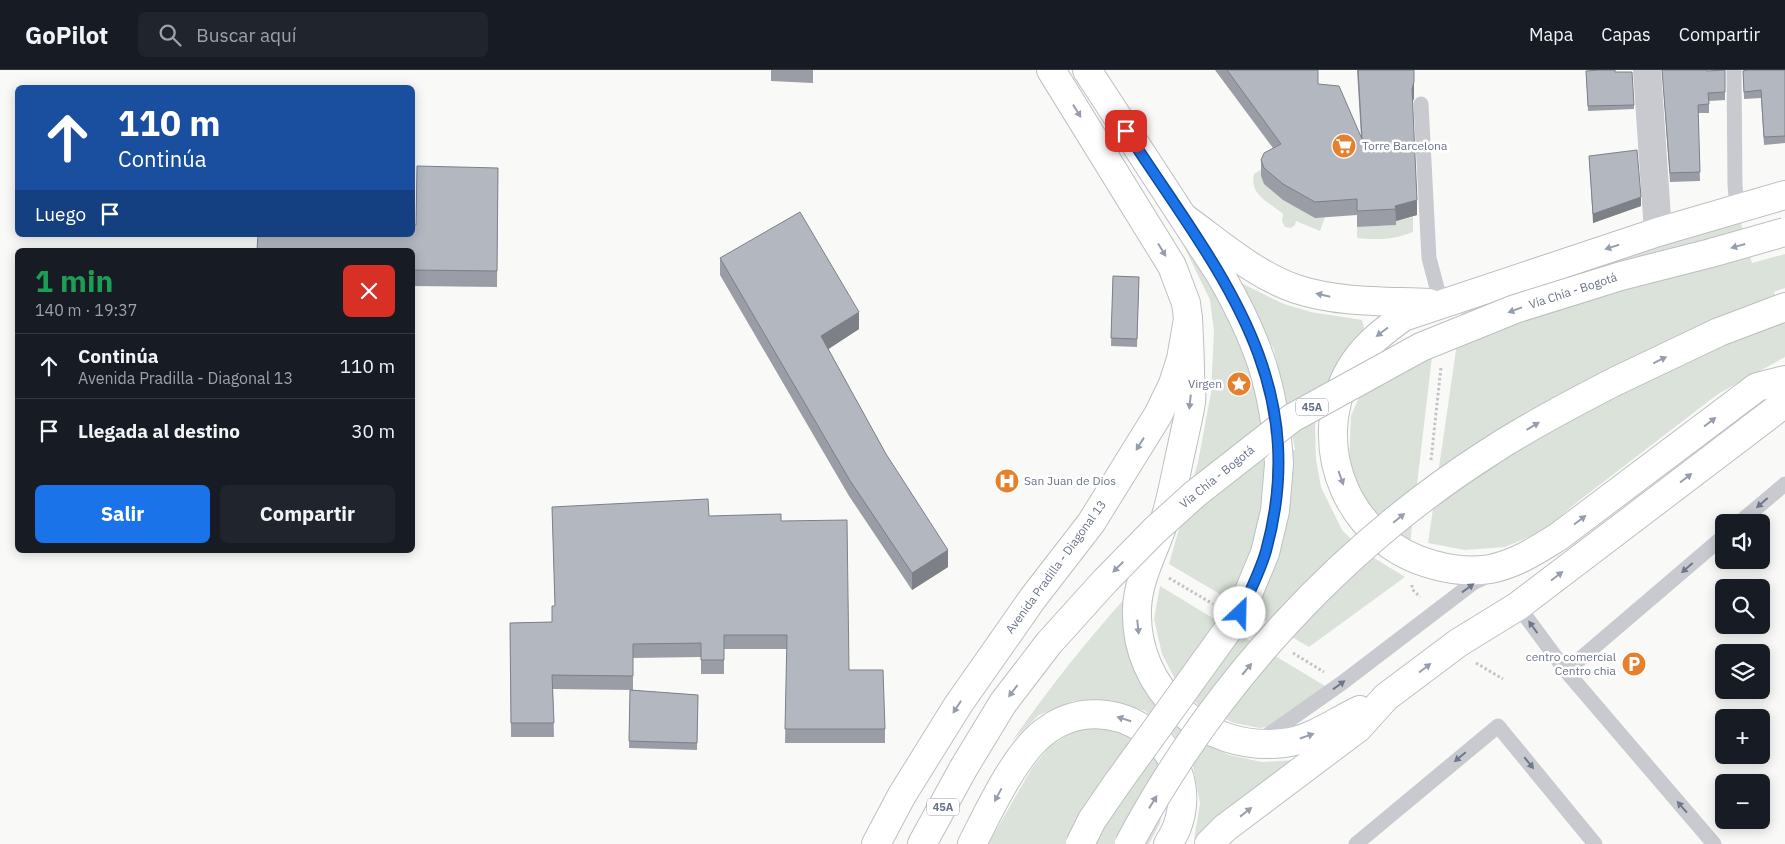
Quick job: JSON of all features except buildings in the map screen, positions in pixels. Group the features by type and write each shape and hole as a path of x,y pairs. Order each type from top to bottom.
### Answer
{"main road":[{"name":"Avenida Pradilla - Diagonal 13","path":"876,844 902,795 958,705 1033,598 1091,523 1158,414 1173,384 1181,359 1188,319 1186,303 1172,266 1051,70"},
{"path":"1080,844 1092,820 1116,785 1240,613 1265,553 1275,511 1279,464 1277,429 1266,373 1253,337 1238,305 1087,70"},
{"path":"1785,195 1658,232 1403,317 1372,340 1348,372 1336,402 1332,434 1336,466 1347,496 1365,523 1388,545 1417,561 1453,570 1490,569 1526,558 1558,537 1757,387 1785,380"},
{"path":"1183,218 1263,274 1295,289 1327,297 1361,301 1441,303"},
{"name":"Vía Chía - Bogotá","path":"922,844 963,769 1003,703 1049,643 1105,581 1154,531 1195,494 1292,418 1421,347 1515,310 1621,276 1785,232"},
{"path":"1129,844 1182,756 1224,696 1270,640 1320,588 1374,539 1430,493 1490,452 1552,414 1719,332 1785,308"},
{"path":"1188,319 1192,400 1166,515 1140,589 1137,608 1137,629 1142,652 1150,672 1171,702 1196,724 1229,739 1256,744 1286,743 1314,734 1386,698"},
{"path":"1209,844 1225,828 1358,728 1386,698 1458,643 1518,606 1785,403"},
{"path":"972,844 1008,777 1042,733 1062,721 1085,714 1106,714 1127,719 1144,728 1160,742 1170,757 1179,777 1182,792 1177,828 1168,844"}],"street":[{"path":"1647,70 1658,232"}],"lane":[{"path":"1734,70 1737,209"},
{"path":"1421,104 1429,258 1441,303"},
{"path":"1749,514 1785,484"},
{"path":"1566,671 1715,544"},
{"path":"1256,744 1342,683 1473,584 1526,558"},
{"path":"1518,606 1566,671 1714,844"},
{"path":"1356,844 1498,726 1595,844"}],"shaded area":[{"path":"1264,168 1315,212 1325,217 1320,231 1296,221 1295,225 1291,228 1285,227 1282,221 1283,214 1261,197 1254,187 1254,174"},
{"path":"1413,217 1413,232 1385,239 1357,238 1357,227 1395,225 1395,221"},
{"path":"1740,220 1752,263 1785,254 1785,288 1774,292 1785,324 1785,357 1718,394 1576,503 1543,531 1505,547 1465,550 1428,543 1462,309"},
{"path":"1181,240 1235,324 1256,370 1268,453 1295,450 1285,394 1274,350 1241,283 1284,304 1311,312 1362,320 1365,331 1327,385 1315,423 1316,459 1321,487 1342,530 1363,551 1405,577 1309,647 1169,564 1198,462 1211,393 1214,331 1210,300"},
{"path":"1435,331 1410,544 1362,501 1349,463 1351,416 1363,388"},
{"path":"1160,586 1325,686 1273,726 1260,728 1234,723 1200,707 1176,681 1162,654 1154,619"},
{"path":"1125,598 1171,721 1198,741 1229,755 1262,762 1296,760 1194,840 1200,803 1193,767 1174,735 1145,711 1110,700 1073,701 1039,715 1012,741 1066,668"},
{"path":"1103,726 1135,737 1159,763 1166,792 1160,823 1149,844 988,844 1032,768 1050,746 1078,729"}],"place":[{"name":"Torre Barcelona","path":"1344,146"},
{"name":"Virgen","path":"1239,384"},
{"name":"San Juan de Dios","path":"1007,481"},
{"name":"centro comercial Centro chia","path":"1634,664"}],"route":[{"path":"1126,131 1220,274 1238,305 1253,337 1266,373 1277,429 1279,464 1275,511 1265,553 1240,613"}]}
